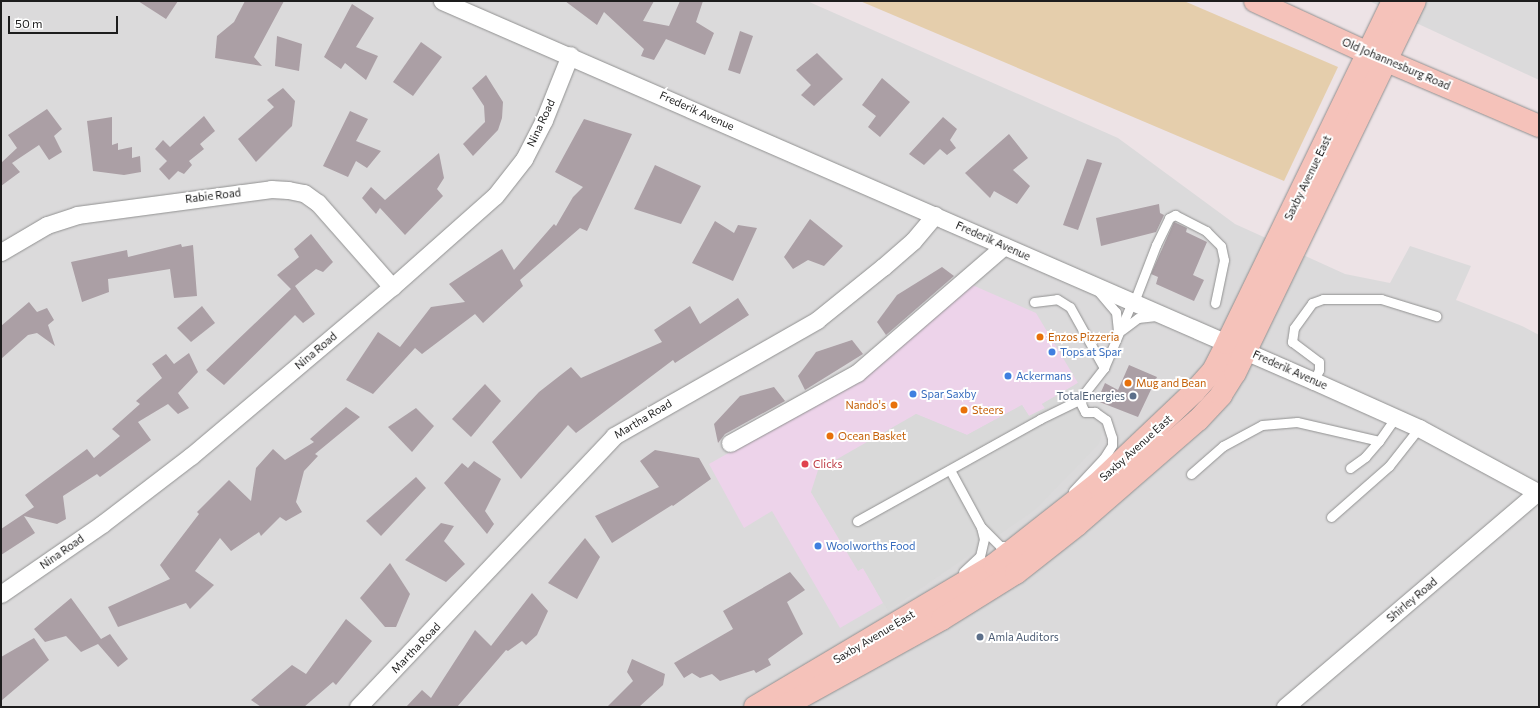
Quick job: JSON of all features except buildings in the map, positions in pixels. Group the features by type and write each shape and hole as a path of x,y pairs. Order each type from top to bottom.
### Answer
{"street":[{"name":"Frederik Avenue","path":"442,1 570,55 1314,381 1418,428 1538,492"},
{"name":"Old Johannesburg Road","path":"1255,1 1377,57 1539,126"},
{"path":"1377,57 1393,1"},
{"path":"1377,57 1415,1"},
{"name":"Nina Road","path":"1,594 154,486 392,287 504,187 524,159 544,120 570,55"},
{"name":"Saxby Avenue East","path":"755,707 994,565 1059,515 1175,412 1237,347 1377,57"},
{"name":"Rabie Road","path":"1,252 47,225 77,214 263,190 288,190 304,193 318,203 392,287"},
{"name":"Martha Road","path":"358,707 614,436 817,320 883,268 913,240 934,215"},
{"path":"730,443 857,373 1004,246"},
{"name":"Saxby Avenue East","path":"783,707 982,596 1032,560 1198,420 1221,395 1235,373 1237,347"},
{"name":"Shirley Road","path":"1285,707 1538,492"}],"lane":[{"path":"857,521 1079,400 1104,368 1133,302 1156,244 1170,218 1175,215 1206,231 1221,246 1224,260 1215,303"},
{"path":"1085,280 1112,306 1117,318 1118,335"},
{"path":"1034,302 1057,299 1070,307 1104,368"},
{"path":"1314,381 1319,370 1319,362 1292,342 1294,328 1312,303 1323,299 1381,299 1436,316"},
{"path":"1118,335 1124,327 1138,318 1166,315"},
{"path":"1059,515 1070,495 1112,445 1109,426 1106,420 1098,414 1085,412 1079,400"},
{"path":"1350,468 1366,457 1396,418"},
{"path":"1190,474 1219,449 1243,433 1279,422 1297,422 1379,442"},
{"path":"1331,517 1389,466 1418,428"},
{"path":"892,626 976,562 984,540 981,527 950,470"},
{"path":"981,527 1000,546 1021,545"}],"shaded area":[{"path":"1,1 807,1 1118,138 1235,224 1345,274 1390,283 1410,246 1471,266 1456,300 1522,326 1539,335 1539,707 1,707"},
{"path":"860,1 1184,1 1338,67 1284,181"},
{"path":"1369,1 1539,1 1539,80"},
{"path":"970,284 1036,313 1078,383 1042,404 1045,408 1029,416 1022,405 967,435 916,414 811,492 858,570 863,568 883,603 840,628 772,511 744,528 709,464 856,381"},
{"path":"1078,383 1103,430 1099,444 1035,510 888,611 863,568 858,571 811,492 818,470 916,414 967,435 1022,405 1029,416 1045,408 1042,404"}],"place":[{"name":"Enzos Pizzeria","path":"1040,337"},
{"name":"Tops at Spar","path":"1052,352"},
{"name":"Ackermans","path":"1008,376"},
{"name":"Mug and Bean","path":"1128,383"},
{"name":"Spar Saxby","path":"913,394"},
{"name":"TotalEnergies","path":"1133,396"},
{"name":"Nando's","path":"894,405"},
{"name":"Steers","path":"964,410"},
{"name":"Ocean Basket","path":"830,436"},
{"name":"Clicks","path":"805,464"},
{"name":"Woolworths Food","path":"818,546"},
{"name":"Amla Auditors","path":"980,637"}]}
